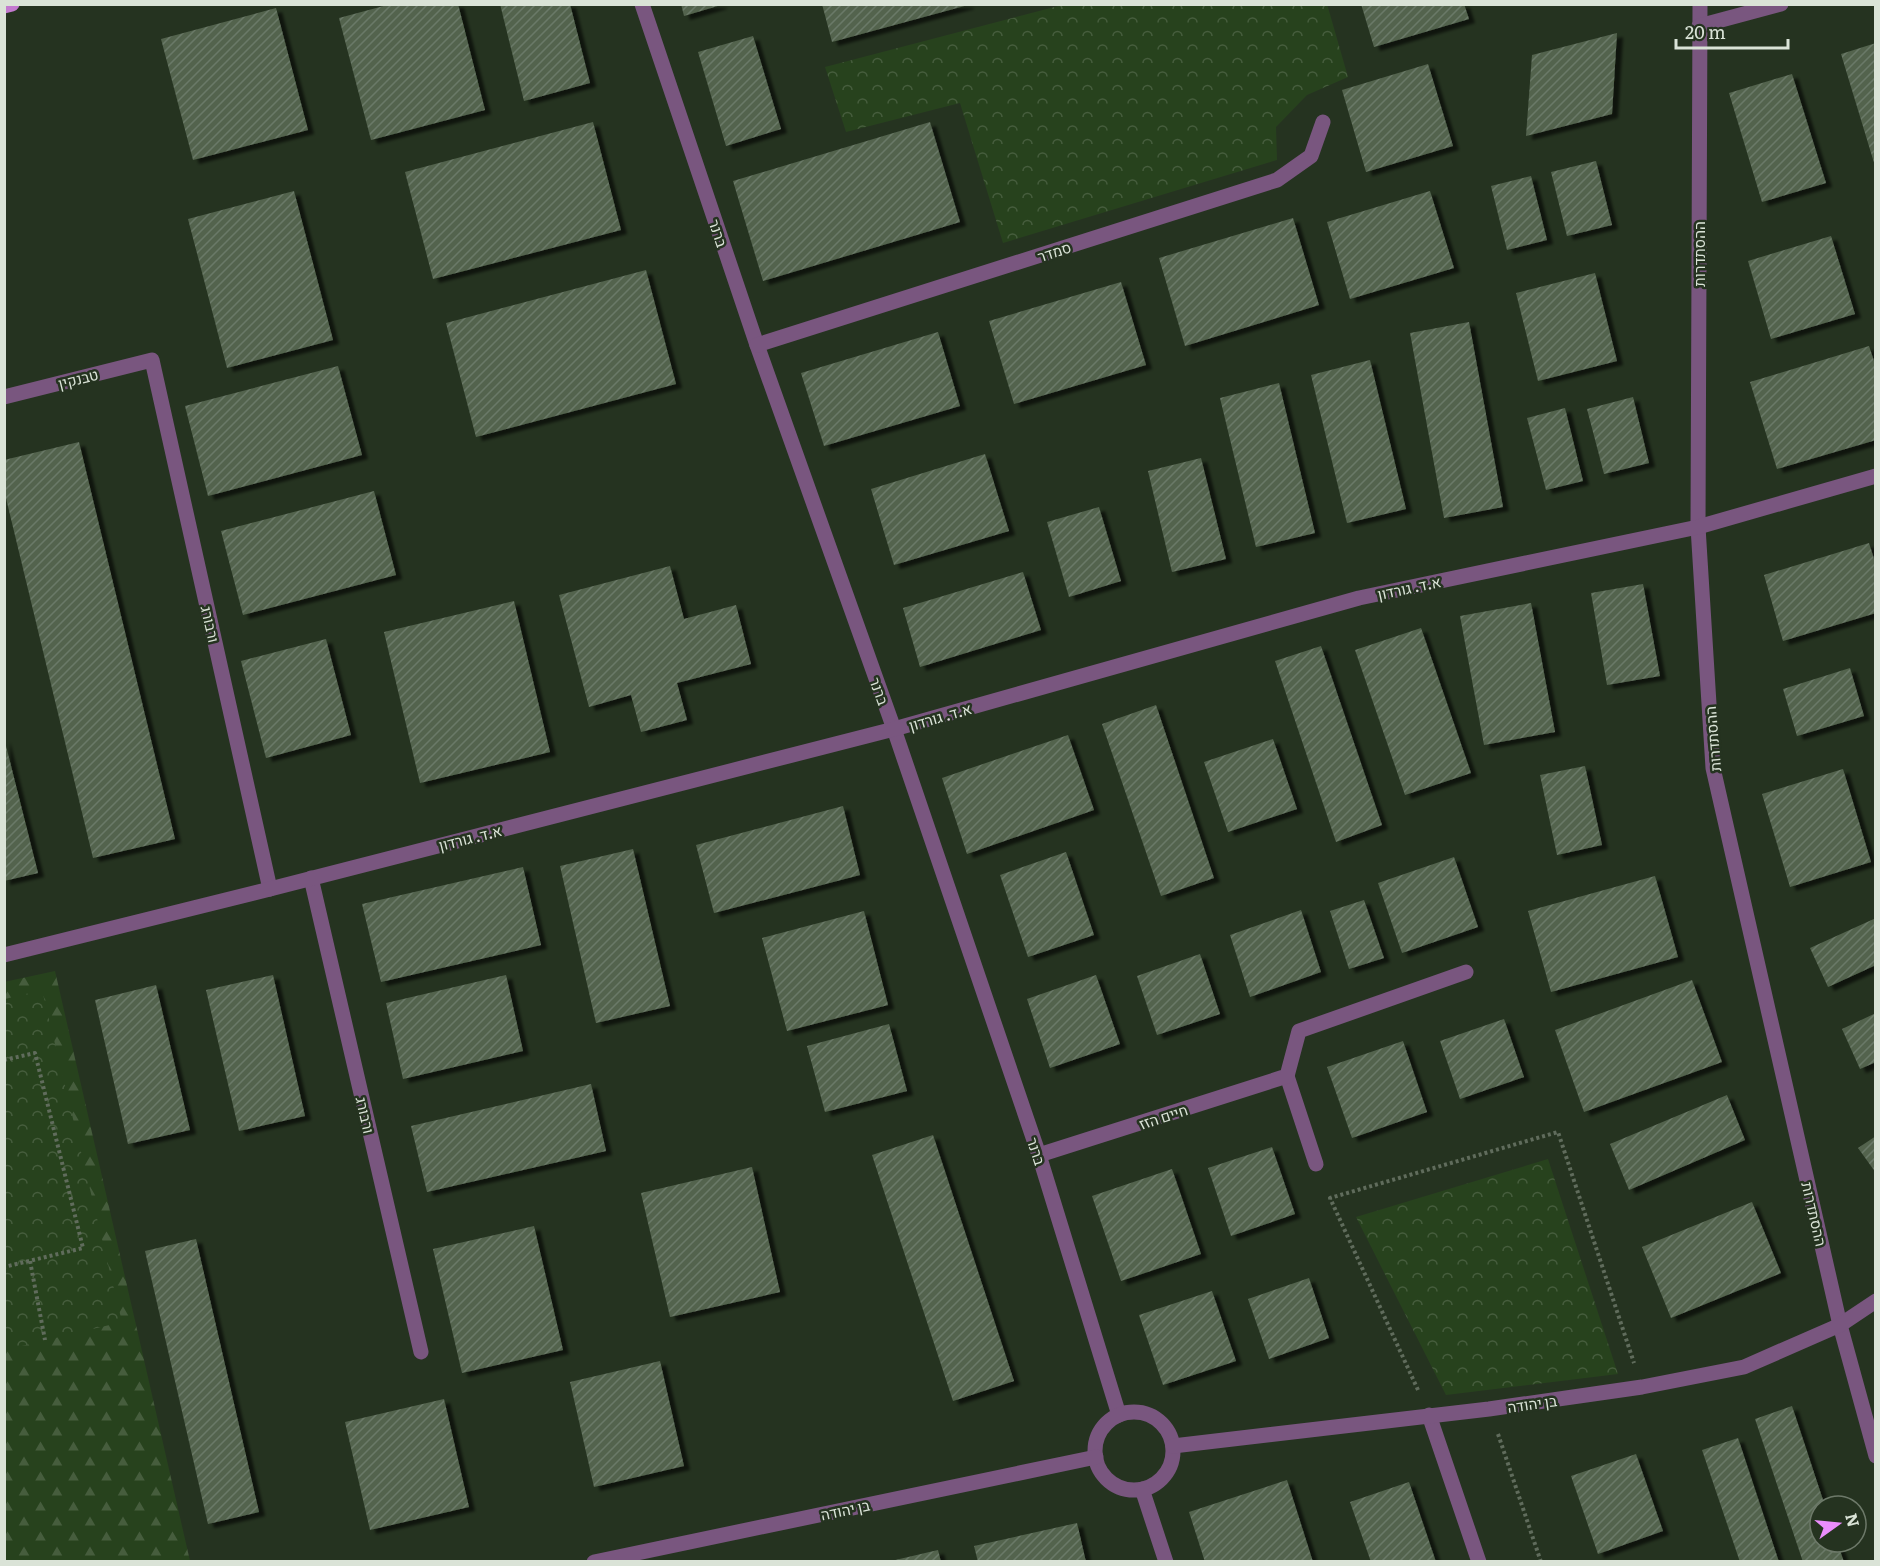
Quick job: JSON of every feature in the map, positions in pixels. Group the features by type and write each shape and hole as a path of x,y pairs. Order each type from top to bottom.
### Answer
{"main road":[{"path":"4,6 12,4"}],"street":[{"name":"ברנר","path":"642,4 757,345 894,729 1039,1155 1119,1415"},
{"name":"ההסתדרות","path":"1700,4 1698,527 1713,768 1840,1325 1875,1456"},
{"path":"1699,26 1781,4"},
{"name":"סמדר","path":"757,345 1277,180 1311,156 1323,122"},
{"name":"טבנקין","path":"4,397 152,360"},
{"name":"ורבורג","path":"152,360 270,889"},
{"name":"א.ד. גורדון","path":"4,955 894,729 1359,598 1698,527 1875,476"},
{"name":"ורבורג","path":"311,878 421,1353"},
{"path":"1316,1164 1287,1076 1299,1030 1466,972"},
{"name":"חיים הזז","path":"1039,1155 1287,1076"},
{"name":"בן יהודה","path":"1173,1446 1489,1409 1642,1387 1744,1367 1840,1325 1875,1301"},
{"path":"1137,1412 1150,1416 1160,1423 1168,1433 1173,1446 1168,1471 1148,1488 1135,1491 1122,1489 1102,1474 1096,1463 1094,1450 1103,1426 1119,1415 1137,1412"},
{"path":"1429,1415 1479,1562"},
{"name":"בן יהודה","path":"594,1562 615,1560 1096,1457"},
{"path":"1142,1489 1166,1562"}],"path":[{"path":"4,1060 35,1053 83,1248 4,1267"},
{"path":"1429,1415 1330,1198 1558,1132 1642,1387"},
{"path":"30,1261 45,1340"},
{"path":"1489,1409 1541,1562"}],"green space":[{"path":"1327,4 1348,77 1307,95 1276,127 1277,160 1003,243 960,103 846,132 825,67 1062,5"},
{"path":"55,971 190,1561 5,1561 4,982"},
{"path":"42,990 122,1322 5,1350 5,999"},
{"path":"1548,1159 1618,1374 1446,1395 1356,1217"}],"building":[{"path":"391,4 458,4 485,110 371,140 339,18"},
{"path":"500,4 570,4 590,83 524,101"},
{"path":"681,4 721,4 721,5 684,16"},
{"path":"822,4 968,4 968,5 832,42"},
{"path":"1361,4 1464,4 1469,19 1374,47"},
{"path":"276,8 308,130 193,160 161,39"},
{"path":"1617,33 1612,114 1526,136 1532,55"},
{"path":"753,36 781,129 726,146 698,52"},
{"path":"1876,43 1876,166 1875,166 1841,54"},
{"path":"1428,64 1453,146 1366,172 1342,90"},
{"path":"1792,74 1826,183 1762,202 1729,93"},
{"path":"593,122 621,230 433,279 405,172"},
{"path":"930,122 960,222 763,281 733,181"},
{"path":"1596,161 1612,225 1567,236 1551,172"},
{"path":"1531,176 1547,240 1507,250 1491,186"},
{"path":"294,191 333,340 227,368 188,219"},
{"path":"1430,191 1454,268 1350,299 1327,222"},
{"path":"1293,218 1319,305 1185,346 1159,258"},
{"path":"1831,236 1855,314 1771,339 1748,261"},
{"path":"646,270 676,384 476,437 446,323"},
{"path":"1595,273 1617,361 1538,381 1516,293"},
{"path":"1121,282 1146,365 1014,404 989,321"},
{"path":"1469,322 1503,507 1444,518 1410,333"},
{"path":"938,332 960,406 824,446 801,373"},
{"path":"1869,346 1876,367 1876,440 1777,469 1750,382"},
{"path":"1370,360 1406,509 1347,523 1311,375"},
{"path":"338,366 362,455 208,496 185,406"},
{"path":"1279,383 1315,533 1256,547 1220,398"},
{"path":"1633,397 1649,463 1604,474 1587,409"},
{"path":"1565,408 1583,481 1546,490 1527,418"},
{"path":"79,442 175,839 93,858 4,490 4,460"},
{"path":"985,454 1009,531 894,565 871,489"},
{"path":"1201,458 1226,559 1172,572 1148,471"},
{"path":"374,491 396,575 243,615 221,531"},
{"path":"1099,507 1121,581 1069,597 1047,522"},
{"path":"1869,543 1876,565 1876,613 1783,641 1764,575"},
{"path":"670,566 684,619 736,605 751,664 677,683 687,720 641,732 631,695 589,707 559,595"},
{"path":"1023,572 1041,630 920,667 903,608"},
{"path":"1643,584 1660,676 1607,685 1591,593"},
{"path":"514,601 550,752 420,783 384,632"},
{"path":"1531,603 1555,732 1484,745 1460,616"},
{"path":"1421,628 1471,773 1405,795 1355,650"},
{"path":"326,639 351,735 266,758 241,661"},
{"path":"1321,646 1382,825 1336,842 1275,661"},
{"path":"1850,668 1864,716 1797,736 1783,689"},
{"path":"1156,705 1214,878 1161,896 1102,724"},
{"path":"1068,735 1094,810 967,854 942,778"},
{"path":"4,738 38,873 4,881"},
{"path":"1273,739 1297,809 1228,832 1204,762"},
{"path":"1585,766 1602,845 1557,855 1540,775"},
{"path":"1843,769 1871,862 1790,887 1762,794"},
{"path":"843,806 860,875 714,913 696,845"},
{"path":"633,849 670,1006 596,1023 560,866"},
{"path":"1066,852 1094,935 1028,957 1000,875"},
{"path":"1454,857 1478,927 1402,953 1378,883"},
{"path":"523,867 541,945 381,982 362,904"},
{"path":"1655,876 1678,957 1551,992 1528,911"},
{"path":"1364,900 1384,958 1349,969 1330,911"},
{"path":"1301,910 1321,972 1250,997 1230,935"},
{"path":"864,911 888,1005 787,1031 762,938"},
{"path":"1876,918 1876,965 1828,987 1810,948"},
{"path":"1200,954 1220,1014 1157,1035 1137,976"},
{"path":"273,975 305,1116 239,1131 206,990"},
{"path":"506,975 523,1051 403,1079 386,1003"},
{"path":"1096,975 1120,1044 1050,1068 1027,999"},
{"path":"1692,980 1722,1062 1584,1112 1555,1030"},
{"path":"156,985 190,1130 128,1144 95,1000"},
{"path":"1876,1013 1876,1062 1860,1069 1842,1029"},
{"path":"1504,1019 1524,1077 1460,1099 1440,1041"},
{"path":"889,1024 907,1091 825,1112 807,1046"},
{"path":"1403,1041 1427,1112 1352,1138 1327,1067"},
{"path":"591,1084 606,1151 427,1192 411,1126"},
{"path":"1727,1095 1745,1140 1629,1190 1610,1144"},
{"path":"933,1135 1014,1381 953,1401 872,1155"},
{"path":"1876,1136 1876,1173 1858,1148"},
{"path":"1272,1147 1295,1214 1231,1236 1208,1168"},
{"path":"752,1167 780,1292 670,1317 641,1193"},
{"path":"1172,1169 1201,1254 1121,1281 1092,1196"},
{"path":"1752,1202 1781,1273 1671,1318 1642,1247"},
{"path":"534,1226 563,1350 462,1373 433,1249"},
{"path":"196,1239 259,1512 208,1524 145,1251"},
{"path":"1309,1278 1329,1338 1269,1359 1248,1299"},
{"path":"1212,1291 1236,1361 1163,1385 1139,1315"},
{"path":"660,1361 684,1466 594,1487 570,1382"},
{"path":"444,1399 469,1507 370,1530 345,1422"},
{"path":"1792,1406 1821,1494 1808,1494 1808,1554 1841,1554 1844,1562 1803,1562 1755,1419"},
{"path":"1738,1438 1779,1562 1740,1562 1702,1450"},
{"path":"1636,1454 1663,1531 1598,1554 1571,1476"},
{"path":"1287,1480 1313,1562 1205,1562 1189,1512"},
{"path":"1409,1482 1436,1562 1371,1562 1350,1502"},
{"path":"1077,1523 1086,1562 978,1562 974,1546"},
{"path":"938,1550 941,1562 891,1562 891,1561"}]}
